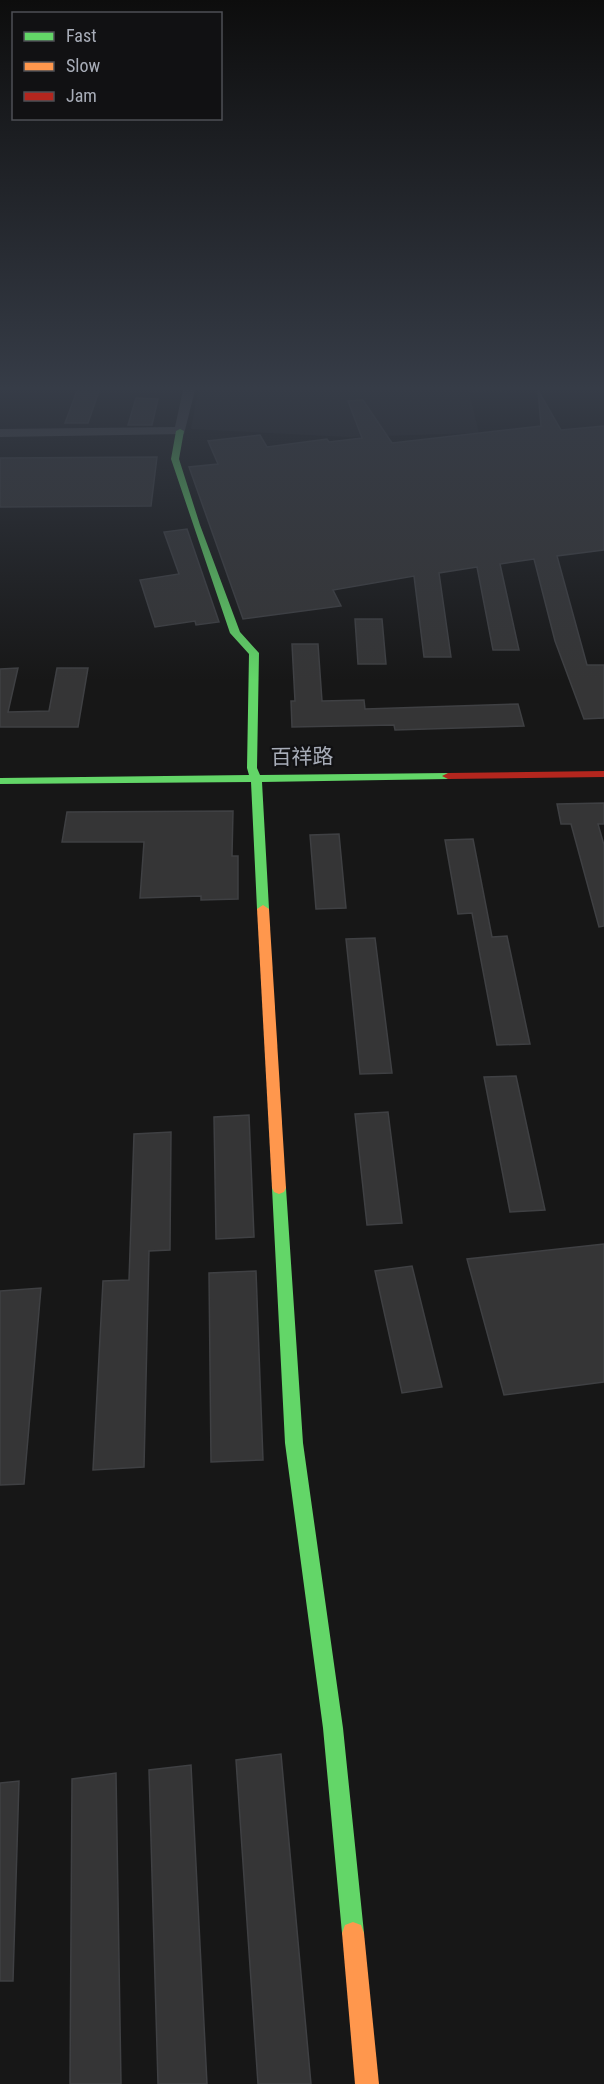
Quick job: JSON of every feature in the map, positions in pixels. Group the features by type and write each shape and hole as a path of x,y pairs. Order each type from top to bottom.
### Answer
{"street":[{"path":"184,487 236,633 254,654 254,773 294,1443 333,1728 367,2084"},
{"name":"百祥路","path":"0,781 604,764"},
{"name":"百祥路","path":"0,769 254,773 604,774"}],"building":[{"path":"0,487 153,487 151,506 0,507"},
{"path":"196,487 604,487 604,550 557,556 587,665 604,665 604,718 584,719 555,641 534,559 500,564 519,650 493,650 477,567 439,573 451,657 424,657 414,576 333,590 341,606 243,619"},
{"path":"187,529 219,622 196,625 195,621 155,627 140,580 179,574 164,532"},
{"path":"355,619 382,619 386,664 358,664"},
{"path":"292,644 318,644 322,701 364,700 365,709 518,704 524,726 395,730 394,725 292,727 291,701 295,701"},
{"path":"18,668 8,712 49,711 57,668 88,668 78,727 0,727 0,669"},
{"path":"604,803 604,824 598,824 604,845 604,926 599,927 571,824 561,824 557,804"},
{"path":"233,811 232,856 238,856 238,899 201,900 201,896 140,898 144,842 62,842 67,812"},
{"path":"339,834 346,908 316,909 310,835"},
{"path":"473,839 492,937 507,936 530,1044 497,1045 472,913 458,914 445,840"},
{"path":"375,938 392,1073 360,1074 346,939"},
{"path":"516,1076 545,1210 510,1212 484,1077"},
{"path":"388,1112 402,1223 367,1225 355,1114"},
{"path":"249,1115 254,1237 216,1239 214,1117"},
{"path":"171,1132 170,1250 149,1251 144,1467 93,1470 103,1281 129,1280 134,1134"},
{"path":"604,1244 604,1382 504,1395 467,1259"},
{"path":"412,1266 442,1387 402,1393 375,1271"},
{"path":"256,1271 263,1460 211,1462 209,1273"},
{"path":"41,1288 24,1484 0,1485 0,1291"},
{"path":"281,1754 311,2084 258,2084 236,1760"},
{"path":"191,1765 207,2084 158,2084 149,1770"},
{"path":"116,1773 121,2084 70,2084 72,1779"},
{"path":"19,1781 13,1981 0,1981 0,1783"}],"traffic: fast":[{"path":"184,487 235,633 254,653 252,768 256,778 263,909"},
{"path":"0,781 448,776"},
{"path":"279,1188 294,1443 333,1728 353,1933"}],"traffic: slow":[{"path":"263,909 279,1188"},
{"path":"353,1933 367,2084"}],"traffic: jam":[{"path":"448,776 604,774"}]}
